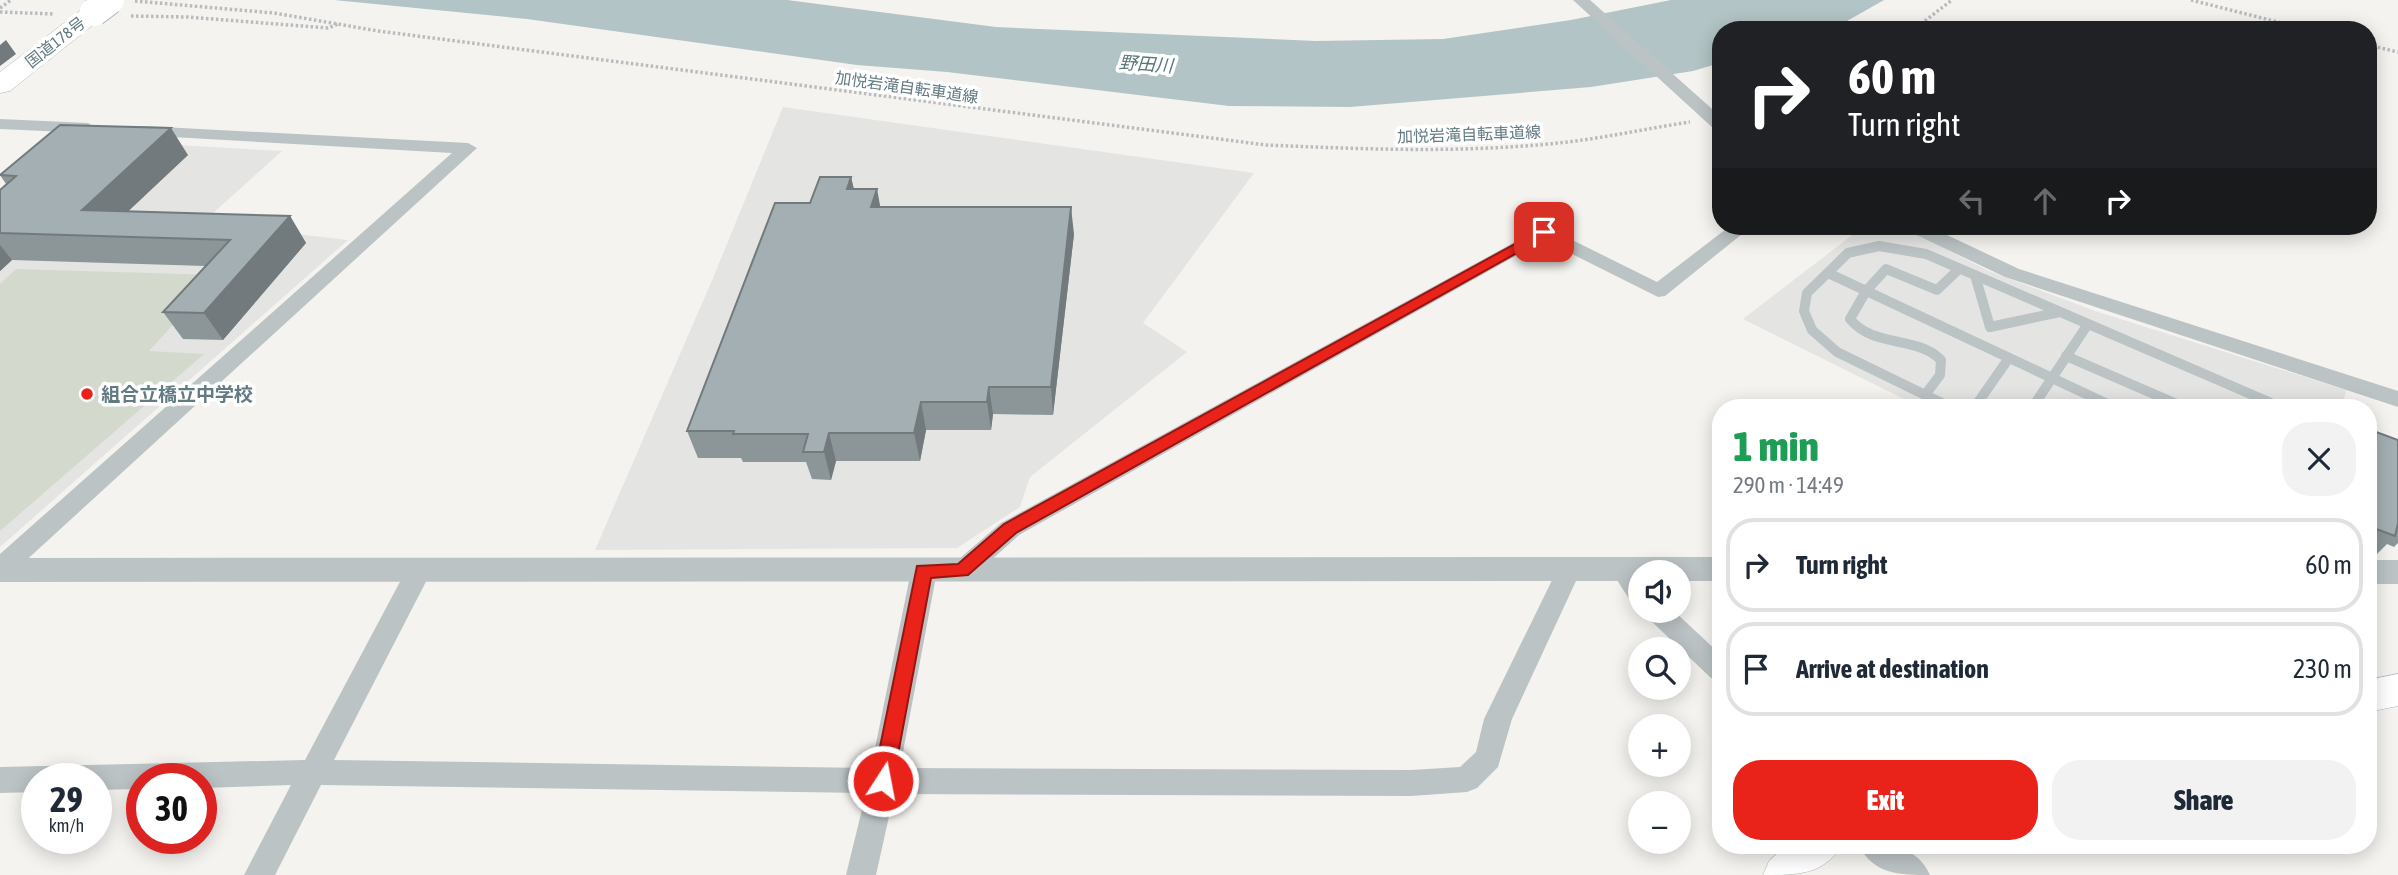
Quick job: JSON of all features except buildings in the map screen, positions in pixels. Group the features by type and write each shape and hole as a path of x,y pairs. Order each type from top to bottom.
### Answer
{"highway":[{"name":"国道178号","path":"0,85 89,11"}],"main road":[{"path":"2377,694 2398,690"},
{"path":"1784,875 1808,854"}],"street":[{"path":"1581,0 1711,118"},
{"path":"0,124 468,148 0,569"},
{"path":"962,571 1010,529 1544,232 1658,291 1730,235"},
{"path":"1932,235 2012,273 2398,399"},
{"path":"112,777 313,772 883,781 1411,783 1467,779 1488,758 1498,719 1570,568"},
{"path":"0,569 1712,569"},
{"path":"1622,569 1628,577"},
{"path":"260,875 419,570"},
{"path":"861,875 883,781 924,571"},
{"path":"2377,572 2398,572"},
{"path":"1670,623 1712,663"},
{"path":"0,780 21,779"},
{"path":"1886,854 1915,875"}],"lane":[{"path":"1933,399 1837,352 1812,330 1804,311 1808,293 1848,253 1878,246 1926,254 2262,399"},
{"path":"1925,395 1941,373 1941,363 1924,346 1872,337 1853,325 1850,318 1866,291 1886,269 1937,290 1959,269"},
{"path":"1828,273 2097,399"},
{"path":"1975,275 1990,327 2060,312"},
{"path":"2038,399 2088,324"},
{"path":"2066,356 2165,399"},
{"path":"1979,399 2009,358"}],"path":[{"path":"0,10 12,0"},
{"path":"1925,21 1952,0"},
{"path":"2191,0 2274,21"},
{"name":"加悦岩滝自転車道線","path":"132,1 274,13 418,36 1266,145 1381,149 1483,148 1551,143 1711,118"},
{"path":"187,17 201,5"},
{"path":"0,10 89,11 328,28 340,23"},
{"path":"2377,47 2398,52"}],"shaded area":[{"path":"783,107 1254,173 1143,323 1187,352 1030,477 1020,507 957,548 595,550 713,278"},
{"name":"組合立橋立中学校","path":"73,139 282,151 202,223 348,240 0,547 0,195"},
{"path":"1852,235 1919,235 1989,271 2095,311 2346,390 2344,399 1904,399 1743,319"},
{"path":"16,269 218,275 149,351 204,354 0,531 0,284"}],"water":[{"name":"野田川","path":"334,0 787,0 996,27 1316,41 1443,39 1571,20 1671,0 1884,0 1847,21 1712,21 1712,65 1693,71 1591,87 1350,107 1229,106 947,72 857,65 527,19"}],"place":[{"name":"組合立橋立中学校","path":"87,394"}],"route":[{"path":"883,781 924,571 962,571 1010,529 1544,232"}]}
